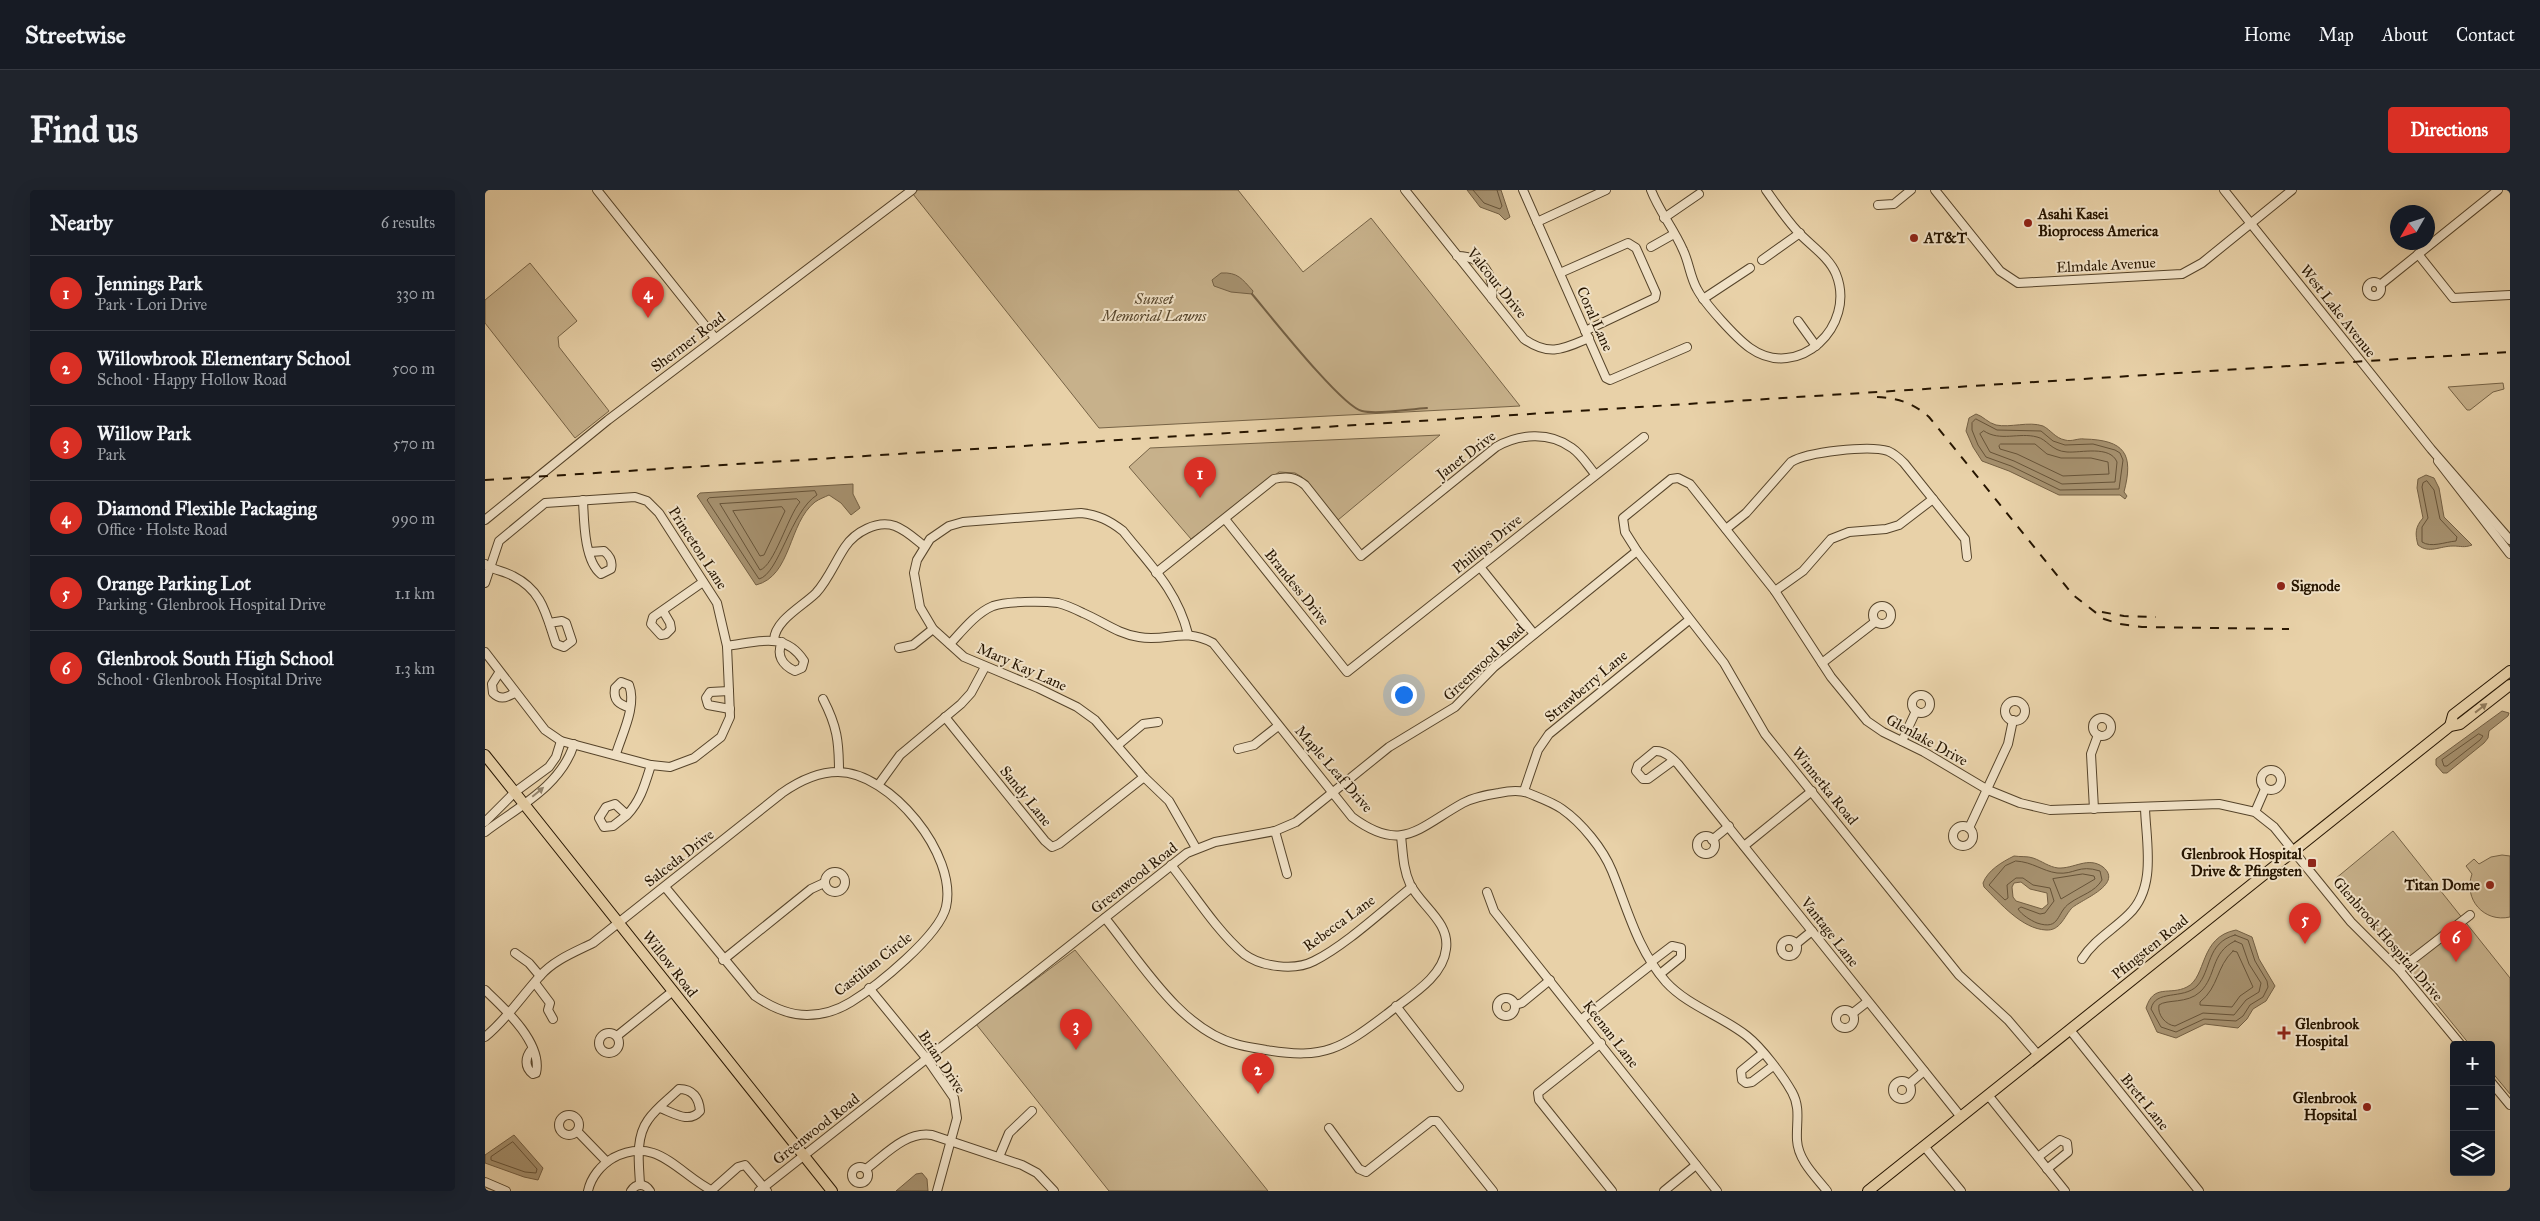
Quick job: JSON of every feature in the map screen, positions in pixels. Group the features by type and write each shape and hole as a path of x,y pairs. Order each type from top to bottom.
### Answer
{"main road":[{"name":"Pfingsten Road","path":"2450,726 2453,715 2510,671"},
{"name":"Pfingsten Road","path":"1868,1191 2450,726 2460,724 2510,685"},
{"name":"Willow Road","path":"485,755 832,1191"}],"street":[{"path":"597,190 715,338"},
{"name":"Shermer Road","path":"485,520 601,426 911,190"},
{"name":"Valcour Drive","path":"1405,190 1525,339 1542,349 1562,349 1655,298 1656,293 1636,248 1628,243 1560,273"},
{"name":"Coral Lane","path":"1523,190 1606,378 1611,380 1687,347"},
{"path":"1537,222 1606,190"},
{"path":"1651,190 1663,218 1683,249 1697,289 1703,298 1736,336 1759,353 1784,357 1802,353 1816,346 1829,333 1837,319 1840,287 1831,265 1800,233 1765,190"},
{"path":"1878,205 1894,204 1911,190"},
{"name":"Elmdale Avenue","path":"1935,190 1999,271 2018,283 2183,274 2202,263 2292,190"},
{"name":"West Lake Avenue","path":"2224,190 2431,449 2510,540"},
{"path":"2380,285 2498,190"},
{"path":"1663,218 1699,194"},
{"path":"1762,260 1800,233"},
{"path":"1651,247 1674,234"},
{"path":"2417,254 2453,298 2510,295"},
{"path":"1457,256 1471,256 1487,270 1493,281 1492,299"},
{"path":"1703,298 1750,268"},
{"path":"1798,321 1816,346"},
{"name":"Janet Drive","path":"1225,519 1274,479 1286,477 1297,479 1305,485 1361,556 1506,442 1535,436 1555,440 1572,448 1595,474"},
{"name":"Phillips Drive","path":"1347,672 1644,437"},
{"path":"1726,529 1746,513 1791,462 1811,453 1878,449 1887,451 1904,462 1965,539 1967,557"},
{"name":"West Lake Avenue","path":"2431,449 2442,467 2510,554"},
{"name":"Glenlake Drive","path":"1627,513 1671,479 1678,478 1690,484 1775,591 1822,663 1867,721 1883,732 1924,752 1988,790 2020,803 2050,810 2219,804 2255,812 2275,827 2295,851"},
{"name":"Princeton Lane","path":"485,583 486,567 499,541 545,503 635,497 647,501 659,512 717,603 727,646 730,717 721,737 694,758 670,767 651,765 616,754 561,741 545,730 485,652"},
{"path":"1775,591 1803,571 1831,540 1849,532 1899,525 1933,499"},
{"path":"583,500 585,534 590,552"},
{"name":"Winnetka Road","path":"1627,513 1622,525 1637,551 1724,663 1765,734 1959,975 2008,1020 2038,1055"},
{"name":"Mary Kay Lane","path":"1188,634 1183,612 1172,592 1123,531 1113,523 1093,514 963,522 939,532 924,546 917,560 914,572 915,588 920,607 933,629 964,657 1038,688 1077,707 1095,720 1144,777 1169,801 1196,848"},
{"path":"1156,572 1225,519"},
{"name":"Brandess Drive","path":"1225,519 1347,672"},
{"path":"727,646 778,641 778,627 817,591 855,535 873,527 895,526 924,546"},
{"name":"Greenwood Road","path":"764,1190 1171,865 1196,848 1232,839 1275,832 1296,822 1389,747 1449,712 1494,667 1637,551"},
{"path":"486,567 503,571 531,587 540,597 549,623"},
{"path":"1480,567 1534,634"},
{"path":"663,611 703,582"},
{"name":"Maple Leaf Drive","path":"950,644 975,619 993,606 1032,602 1058,603 1082,612 1118,632 1139,637 1188,634 1213,643 1352,817 1365,827 1381,834 1401,836 1419,831 1464,802 1481,795 1524,791"},
{"name":"Strawberry Lane","path":"1524,791 1538,750 1549,734 1689,620"},
{"path":"1822,663 1875,622"},
{"path":"899,648 913,645 933,629"},
{"path":"823,699 835,720 839,739 839,772 860,775 879,784 900,755 945,718 971,692 985,667"},
{"path":"499,672 492,684 493,693 503,698 515,693"},
{"path":"729,690 711,692 706,698 708,705 713,708 730,709"},
{"path":"616,754 630,708"},
{"path":"1902,741 1915,711"},
{"name":"Sandy Lane","path":"945,718 1045,841 1052,847 1059,844 1144,777"},
{"path":"1969,828 2008,744 2013,720"},
{"path":"1118,745 1143,724 1158,722"},
{"path":"1238,749 1254,745 1279,726"},
{"path":"2094,808 2091,754 2098,735"},
{"path":"492,827 485,821 515,792 549,767 556,757 561,741"},
{"path":"485,832 525,804 561,773 574,744"},
{"path":"1655,751 1665,753 1676,762 1648,779 1643,779 1636,771 1638,765 1655,751"},
{"name":"Vantage Lane","path":"1676,762 1961,1117"},
{"path":"627,815 641,798 651,765"},
{"name":"Salceda Drive","path":"485,1037 510,1014 540,976 561,959 593,943 799,782 820,774 839,772"},
{"name":"Castilian Circle","path":"665,887 723,960 755,996 769,1006 786,1012 807,1015 835,1009 851,1002 921,946 935,928 946,908 947,898 944,870 937,851 895,797 879,784"},
{"path":"2255,812 2265,789"},
{"path":"1524,791 1564,810 1606,858 1634,933 1651,963 1660,974 1685,998 1747,1036 1773,1066 1793,1093 1798,1120 1797,1141 1802,1157 1827,1191"},
{"path":"1744,846 1812,791"},
{"path":"2083,959 2091,946 2130,913 2145,888 2147,873 2145,808"},
{"path":"1712,840 1729,826"},
{"path":"1275,832 1287,874"},
{"path":"1105,918 1185,1015 1209,1032 1236,1044 1295,1054 1338,1048 1354,1039 1437,972 1447,948 1442,926 1412,887 1405,872 1401,836"},
{"name":"Glenbrook Hospital Drive","path":"2295,851 2351,922 2399,970 2458,1041"},
{"name":"Rebecca Lane","path":"1171,865 1233,943 1246,956 1264,963 1284,966 1313,962 1334,948 1412,887"},
{"path":"723,960 811,889 824,883"},
{"name":"Keenan Lane","path":"1487,892 1494,911 1582,1019 1717,1191"},
{"path":"2399,970 2470,915"},
{"path":"1796,944 1812,931"},
{"path":"1582,1019 1672,946 1681,948 1681,957 1660,974"},
{"path":"515,953 529,962 540,976"},
{"path":"1515,1005 1522,1003 1550,980"},
{"path":"535,983 551,1003 548,1010 553,1019"},
{"name":"Brian Drive","path":"869,988 927,1059 954,1098 957,1118 953,1141 937,1191"},
{"path":"485,990 510,1014 521,1028 532,1049"},
{"path":"617,1036 673,991"},
{"path":"1853,1013 1867,1002"},
{"path":"1396,1006 1459,1087"},
{"name":"Brett Lane","path":"2070,1030 2199,1191"},
{"path":"1601,1043 1538,1094 1539,1100 1612,1191"},
{"path":"1763,1053 1742,1069 1740,1074 1742,1080 1746,1083 1752,1082 1773,1066"},
{"path":"1909,1084 1924,1071"},
{"path":"2494,1086 2510,1105"},
{"path":"640,1184 639,1150 641,1136 648,1120 660,1108 679,1089 686,1089 699,1101 700,1111 695,1116 687,1118 660,1108"},
{"path":"1988,1095 2065,1191"},
{"path":"999,1157 1009,1133 1032,1111"},
{"path":"1329,1128 1359,1169 1366,1172 1434,1120 1493,1191"},
{"path":"577,1131 607,1162"},
{"path":"866,1169 911,1136 927,1134 1022,1165 1037,1173 1054,1191"},
{"path":"2038,1158 2060,1140 2067,1143 2068,1152 2047,1169"},
{"path":"1924,1146 1961,1191"},
{"path":"588,1191 595,1174 607,1162 615,1157 639,1150 669,1160 712,1191 738,1167 745,1165 764,1190"},
{"path":"1664,1191 1696,1165"},
{"path":"631,1191 640,1184"},
{"path":"640,1184 650,1191"},
{"path":"486,1186 506,1191"}],"green space":[{"name":"Sunset Memorial Lawns","path":"918,190 1238,190 1303,272 1371,218 1520,406 1099,428 913,194"},
{"path":"530,263 577,321 558,337 559,347 609,411 575,438 485,323 485,300"},
{"path":"2503,383 2504,389 2493,392 2470,410 2467,410 2448,387"},
{"path":"1440,435 1338,520 1302,477 1295,473 1279,472 1191,539 1129,467 1150,448"},
{"path":"2393,831 2510,978 2510,1094 2495,1076 2495,1041 2467,1041 2335,879"},
{"name":"Titan Dome","path":"2510,856 2510,917 2501,918 2484,913 2473,900 2470,892 2472,874 2466,866 2474,859 2479,864 2491,857"},
{"path":"1075,950 1268,1191 1109,1191 976,1024"}],"water":[{"path":"1467,190 1501,190 1510,217 1505,220 1499,214 1480,207"},
{"path":"1221,273 1239,277 1253,291 1252,294 1231,292 1214,286 1212,280"},
{"path":"1976,414 1996,425 2038,425 2043,426 2058,438 2065,440 2098,440 2117,446 2127,459 2127,479 2124,492 2127,496 2125,499 2120,495 2059,495 2009,471 1982,461 1966,431 1969,418"},
{"path":"2426,475 2434,478 2439,488 2444,517 2472,545 2426,549 2418,545 2416,531 2418,524 2423,518 2417,488 2418,479"},
{"path":"853,484 853,494 860,508 851,515 841,503 829,495 815,502 806,511 799,523 777,571 768,580 756,585 697,496 700,493"},
{"path":"2502,711 2509,713 2508,716 2489,731 2488,738 2484,743 2447,773 2443,773 2436,765 2436,759"},
{"path":"2014,856 2031,857 2058,868 2086,863 2097,864 2103,867 2108,874 2108,880 2097,892 2071,909 2058,926 2051,930 2037,929 2012,914 1984,887 1983,883 1988,874","holes":["2021,882 2030,889 2047,893 2048,904 2042,909 2016,901 2013,897 2012,887 2014,883"]},
{"path":"2236,930 2252,937 2259,959 2275,986 2266,1001 2253,1009 2238,1028 2205,1024 2176,1038 2157,1032 2146,1008 2149,1000 2158,993 2187,987 2198,975 2205,957 2216,940 2224,934"},
{"path":"514,1135 543,1168 538,1180 485,1163 485,1155"},
{"path":"922,1173 927,1179 928,1191 896,1191 916,1174"}],"waterway":[{"path":"1252,294 1289,339 1352,406 1369,412 1427,408"}],"railway":[{"path":"485,480 2510,352"},
{"path":"1877,397 1905,402 1929,417 2073,595 2104,619 2120,624 2142,627 2289,629"},
{"path":"2102,612 2124,616 2156,617"}],"place":[{"name":"Asahi Kasei Bioprocess America","path":"2028,223"},
{"name":"AT&T","path":"1914,238"},
{"name":"Diamond Flexible Packaging","path":"648,318"},
{"name":"Jennings Park","path":"1200,498"},
{"name":"Signode","path":"2281,586"},
{"name":"Glenbrook Hospital Drive & Pfingsten","path":"2312,863"},
{"name":"Titan Dome","path":"2490,885"},
{"name":"Orange Parking Lot","path":"2305,944"},
{"name":"Glenbrook South High School","path":"2456,962"},
{"name":"Glenbrook Hospital","path":"2284,1033"},
{"name":"Willow Park","path":"1076,1050"},
{"name":"Willowbrook Elementary School","path":"1258,1094"},
{"name":"Glenbrook Hopsital","path":"2367,1107"}]}
